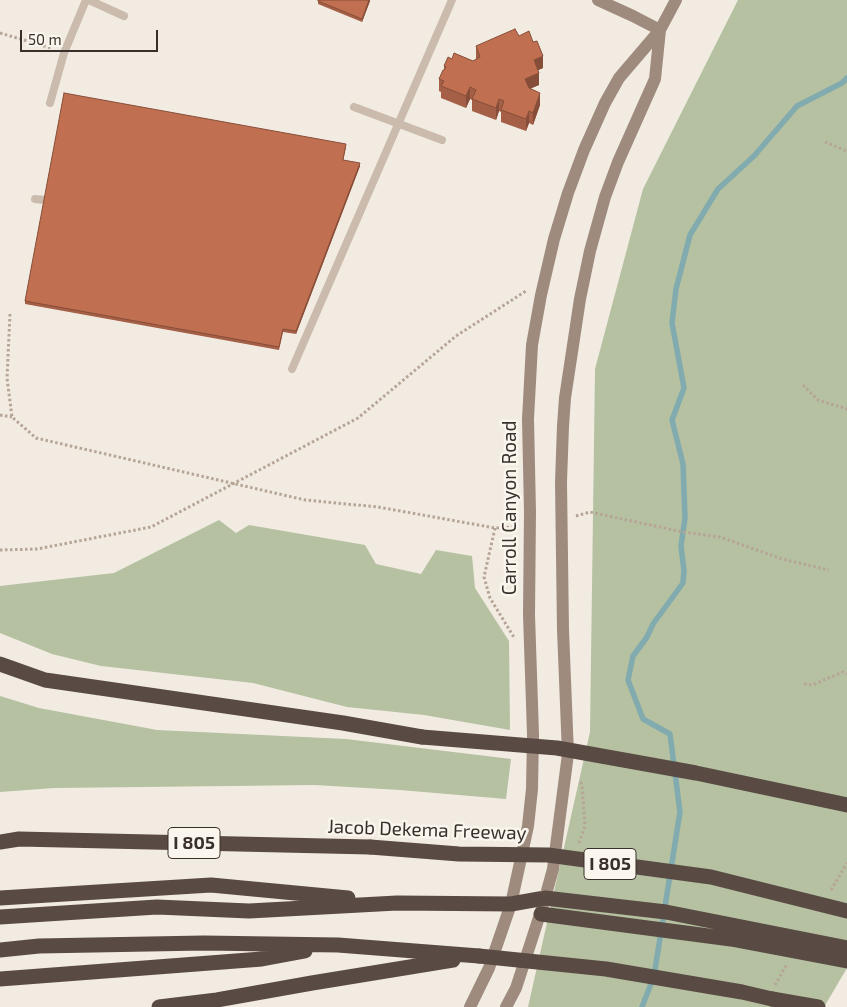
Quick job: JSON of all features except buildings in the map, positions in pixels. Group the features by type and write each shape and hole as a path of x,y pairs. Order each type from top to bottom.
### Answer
{"highway":[{"path":"0,664 46,680 343,722 422,737 557,748 696,773 847,806"},
{"path":"0,832 19,839"},
{"name":"Jacob Dekema Freeway","path":"0,842 19,839 370,847 459,854 548,855 711,877 847,911"},
{"path":"0,898 211,885 397,902 511,904 545,898 666,912 847,948"},
{"path":"0,917 157,907 249,911 397,902"},
{"path":"511,904 541,914 731,939 847,961"},
{"path":"0,950 40,946 204,943 338,945 479,956 606,969 818,1007"},
{"path":"0,979 262,959 338,945"},
{"path":"159,1007 217,1000 479,956"}],"main road":[{"path":"598,0 660,30"},
{"name":"Carroll Canyon Road","path":"470,1007 489,968 511,904 528,826 532,789 533,735 529,615 528,419 532,345 545,278 568,193 584,150 606,103 619,78 660,30 676,0"},
{"name":"Carroll Canyon Road","path":"506,1007 516,988 541,914 553,869 568,754 563,630 561,482 565,398 580,299 590,251 605,198 618,162 655,79 660,30"}],"lane":[{"path":"50,103 64,53 88,0 124,16"},
{"path":"292,369 452,0"},
{"path":"354,108 442,140"},
{"path":"35,199 61,202"}],"path":[{"path":"0,33 50,48"},
{"path":"825,142 847,151"},
{"path":"0,550 37,549 151,527 358,418 456,336 545,278"},
{"path":"10,314 7,378 12,416"},
{"path":"803,385 818,400 847,409"},
{"path":"0,415 12,416 36,438 305,500 378,506 495,528 520,527"},
{"path":"572,517 590,512 683,532 720,537 782,560 829,570"},
{"path":"804,684 812,685 843,672 847,674"}],"green space":[{"path":"738,0 847,0 847,968 824,1007 528,1007 590,732 595,369 643,189"},
{"path":"219,520 236,533 249,525 365,545 376,564 421,574 436,550 472,556 475,588 509,641 510,730 424,715 347,707 253,683 101,666 52,654 0,633 0,586 114,573"},
{"path":"0,696 39,708 157,730 346,739 511,759 506,799 315,785 54,788 0,792"}],"waterway":[{"path":"642,1007 654,976 680,812 670,734 643,719 628,680 633,656 647,637 653,624 683,583 684,571 681,546 685,518 683,464 672,420 684,388 672,323 676,289 690,235 718,189 754,156 797,106 842,83 847,78"}]}
